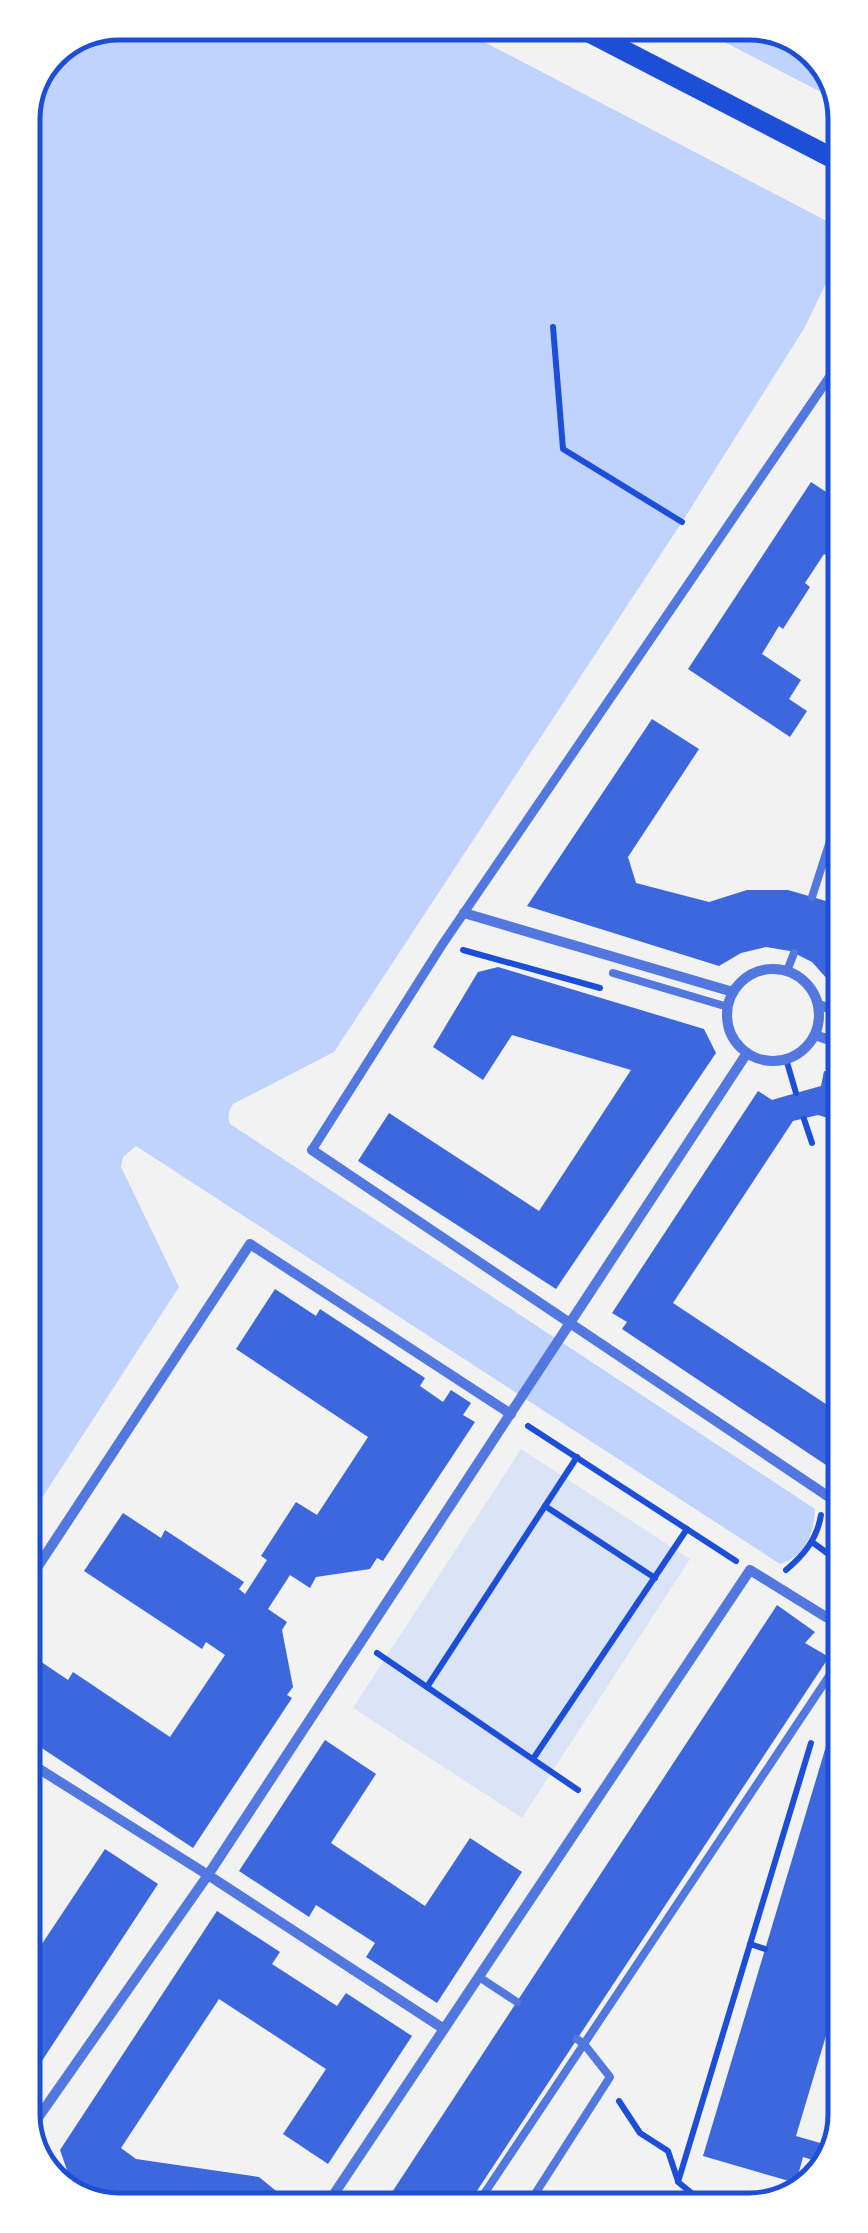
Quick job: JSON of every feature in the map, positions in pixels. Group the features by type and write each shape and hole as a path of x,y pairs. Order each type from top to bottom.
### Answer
{"main road":[{"path":"605,40 828,156"}],"street":[{"path":"828,378 442,945 312,1150 568,1327 828,1497"},
{"path":"464,914 733,992"},
{"path":"787,971 812,991 819,1020 807,1047 786,1059 769,1061 747,1053 734,1040 728,1007 733,992 756,972 787,971"},
{"path":"818,1005 828,1008"},
{"path":"814,1035 828,1040"},
{"path":"40,2115 208,1876 747,1053"},
{"path":"40,1563 250,1244 510,1414"},
{"path":"335,2193 750,1570 828,1617"},
{"path":"40,1770 444,2030"}],"lane":[{"path":"812,897 828,847"},
{"path":"787,971 794,952"},
{"path":"613,973 728,1007"},
{"path":"484,2193 580,2042 828,1677"},
{"path":"478,1977 518,2002"},
{"path":"537,2193 610,2076 580,2042"}],"path":[{"path":"553,328 563,449 682,522"},
{"path":"442,945 614,992"},
{"path":"786,1059 796,1093"},
{"path":"804,1119 812,1143"},
{"path":"510,1414 750,1570"},
{"path":"427,1687 577,1457"},
{"path":"770,1582 812,1542 819,1529 824,1494"},
{"path":"546,1506 654,1578"},
{"path":"533,1759 687,1529"},
{"path":"812,1542 828,1554"},
{"path":"361,1642 596,1802"},
{"path":"678,2182 812,1742"},
{"path":"750,1944 765,1949"},
{"path":"610,2076 622,2108 640,2133 668,2151 678,2182 692,2193"}],"shaded area":[{"path":"521,1449 690,1559 522,1818 353,1708"}],"water":[{"path":"119,40 754,40 779,46 797,56 815,75 824,93 828,119 828,279 805,327 682,522 334,1052 233,1104 229,1116 230,1124 815,1509 806,1543 796,1556 780,1564 136,1146 123,1157 121,1167 179,1287 40,1501 40,114 48,84 75,53"}],"pier":[{"path":"481,40 721,40 824,94 828,119 828,222"}],"building":[{"path":"811,482 828,493 828,557 824,554 805,583 810,587 762,654 801,680 789,699 807,711 790,737 688,669"},
{"path":"652,719 699,749 628,857 636,883 709,902 747,890 788,890 826,901 828,980 812,962 790,951 766,947 741,953 719,966 527,906"},
{"path":"498,967 704,1029 716,1053 556,1289 358,1161 389,1113 539,1211 631,1070 512,1035 483,1080 433,1047 478,972"},
{"path":"824,1071 828,1072 828,1118 818,1115 793,1121 673,1303 828,1405 828,1466 622,1329 627,1322 612,1313 758,1091 772,1100 821,1086"},
{"path":"275,1289 316,1316 320,1309 425,1378 420,1386 443,1402 451,1390 471,1403 463,1415 475,1422 383,1561 377,1558 370,1569 316,1577 310,1588 290,1575 268,1609 287,1622 282,1630 293,1687 287,1695 292,1698 193,1848 40,1747 40,1661 68,1680 73,1672 170,1737 225,1655 206,1642 202,1649 84,1571 123,1513 161,1538 165,1530 244,1582 239,1589 245,1594 267,1560 261,1556 296,1502 317,1515 368,1437 236,1349"},
{"path":"777,1605 815,1632 805,1643 828,1659 476,2193 391,2193"},
{"path":"325,1740 376,1774 331,1843 425,1906 470,1838 522,1872 437,2003 366,1957 375,1943 316,1905 309,1917 239,1871"},
{"path":"828,1743 828,2029 796,2136 822,2144 813,2160 803,2157 798,2176 790,2181 703,2156"},
{"path":"105,1849 158,1884 40,2064 40,1947"},
{"path":"217,1911 280,1952 272,1964 337,2006 346,1993 412,2036 328,2164 283,2134 326,2069 219,1999 121,2148 136,2159 259,2177 279,2193 114,2193 93,2189 69,2175 60,2150"}]}
